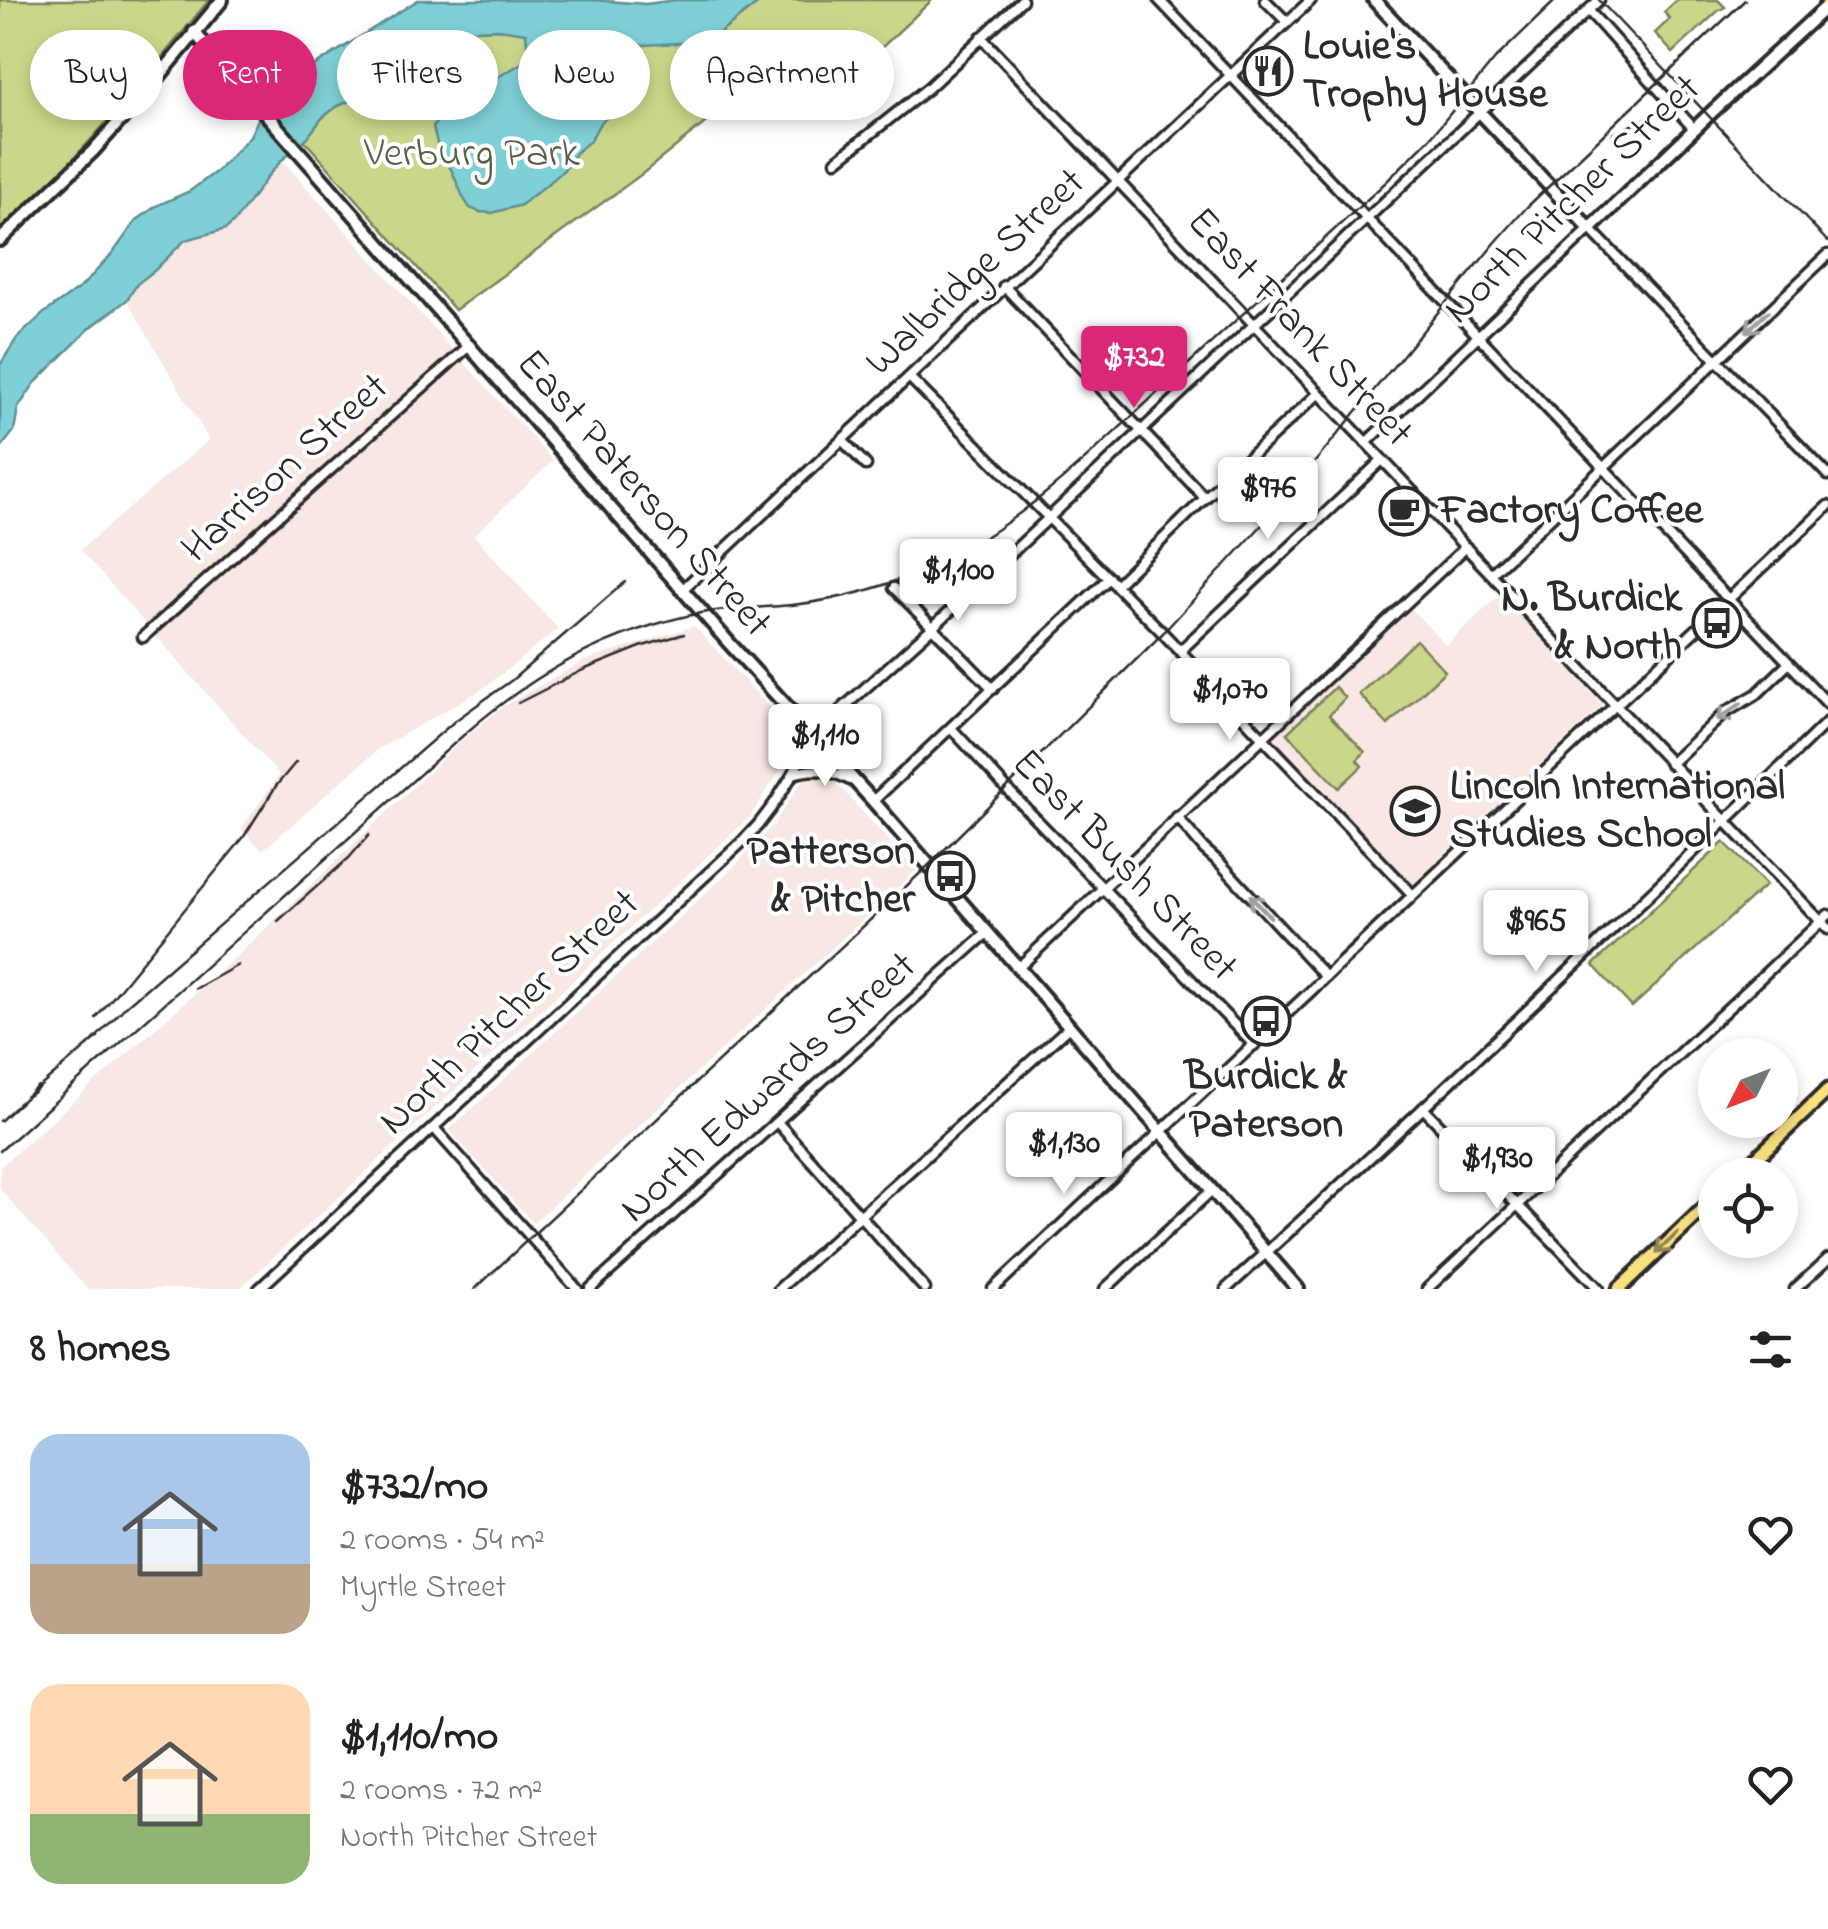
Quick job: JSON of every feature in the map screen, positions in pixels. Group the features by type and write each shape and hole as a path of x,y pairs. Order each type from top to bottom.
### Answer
{"main road":[{"path":"1757,1158 1828,1090"},
{"path":"1619,1289 1698,1214"}],"street":[{"path":"196,30 222,0"},
{"path":"836,161 928,88 1022,0"},
{"path":"1159,0 1828,704"},
{"path":"1265,0 1287,22"},
{"name":"Walbridge Street","path":"682,590 1311,0"},
{"path":"1374,0 1828,475"},
{"path":"812,736 1599,0"},
{"name":"North Pitcher Street","path":"1366,443 1828,2"},
{"path":"1588,10 1694,129"},
{"name":"East Frank Street","path":"982,36 1725,823 1826,922"},
{"path":"0,240 93,151 183,46"},
{"name":"East Paterson Street","path":"269,120 682,590 873,800 1298,1289"},
{"path":"1491,574 1828,255"},
{"path":"1004,286 1204,498"},
{"name":"Harrison Street","path":"143,638 470,345"},
{"path":"909,378 1264,737 1412,895"},
{"path":"873,800 1318,393"},
{"path":"842,440 866,465"},
{"path":"1180,651 1382,460"},
{"path":"993,1289 1828,506"},
{"path":"1019,967 1466,547"},
{"path":"894,588 994,689"},
{"path":"1670,764 1726,712 1756,694 1789,663"},
{"path":"1226,1289 1423,1108 1828,721"},
{"name":"East Bush Street","path":"951,728 1254,1046"},
{"name":"North Pitcher Street","path":"259,1289 742,842 793,774 812,736"},
{"path":"793,774 809,769 832,771 858,784"},
{"path":"1177,817 1326,977"},
{"path":"1427,1289 1826,922"},
{"name":"North Edwards Street","path":"590,1289 988,932"},
{"path":"780,1289 1070,1026"},
{"path":"1423,1108 1600,1289"},
{"path":"777,1122 925,1289"},
{"path":"434,1128 577,1289"},
{"path":"1105,1289 1212,1190"},
{"path":"1795,1289 1828,1258"}],"shaded area":[{"path":"282,160 553,461 474,535 558,629 484,688 377,750 263,850 241,829 279,775 80,550 209,440 127,300 137,284 185,239 215,233 236,220"},
{"name":"Lincoln International Studies School","path":"1500,595 1603,705 1411,885 1272,740 1411,609 1446,645"},
{"path":"694,626 799,739 751,816 239,1289 87,1289 0,1189 0,1167 238,955 461,741 502,707 584,661"},
{"path":"831,777 916,871 533,1223 449,1130 733,868 772,826 804,779"}],"green space":[{"path":"0,0 209,0 163,55 163,30 30,30 30,120 108,120 0,230"},
{"name":"Verburg Park","path":"762,0 932,0 894,36 894,30 724,30"},
{"path":"1677,0 1718,0 1725,7 1673,53 1655,33 1670,19 1664,12"},
{"name":"Verburg Park","path":"499,29 518,31 518,120 650,120 650,44 670,41 670,120 709,120 642,174 455,310 304,140 337,107 337,120 498,120 498,30 473,30"},
{"path":"1416,640 1445,671 1388,725 1359,694"},
{"path":"1335,687 1345,698 1329,715 1365,752 1357,760 1362,766 1339,788 1287,733"},
{"path":"1724,842 1766,885 1632,1007 1593,965"}],"water":[{"path":"418,0 593,0 646,4 762,0 724,30 670,30 670,44 650,45 650,30 371,30"},
{"path":"337,51 337,107 282,160 236,220 226,229 185,240 137,284 127,300 90,328 34,384 18,408 14,431 0,449 0,365 17,338 82,286 136,221 217,171 250,136 258,120 317,120 317,64"},
{"path":"518,65 518,120 604,120 569,165 521,205 492,213 480,212 470,208 464,199 440,155 433,127 437,120 498,120 498,77"}],"railway":[{"path":"0,1151 467,732 548,672 605,642 668,621 712,611 811,603 884,585 968,548 1026,509 1107,440 1387,181 1431,137 1495,59 1556,0"},
{"path":"1599,0 1828,242"},
{"path":"475,1289 929,865 1163,633 1273,513 1527,207 1745,0"},
{"path":"1613,134 1663,111"},
{"path":"88,1046 126,1006 456,720 512,680 625,582"},
{"path":"518,703 583,670 684,634"},
{"path":"96,1018 243,838 296,762"},
{"path":"278,921 369,835"},
{"path":"195,989 238,965"},
{"path":"30,1095 98,1037"},
{"path":"0,1121 38,1086"}],"place":[{"name":"Louie's Trophy House","path":"1268,71"},
{"name":"Factory Coffee","path":"1404,511"},
{"name":"N. Burdick & North","path":"1717,623"},
{"name":"Lincoln International Studies School","path":"1415,811"},
{"name":"Patterson & Pitcher","path":"950,876"},
{"name":"Burdick & Paterson","path":"1266,1021"}]}
